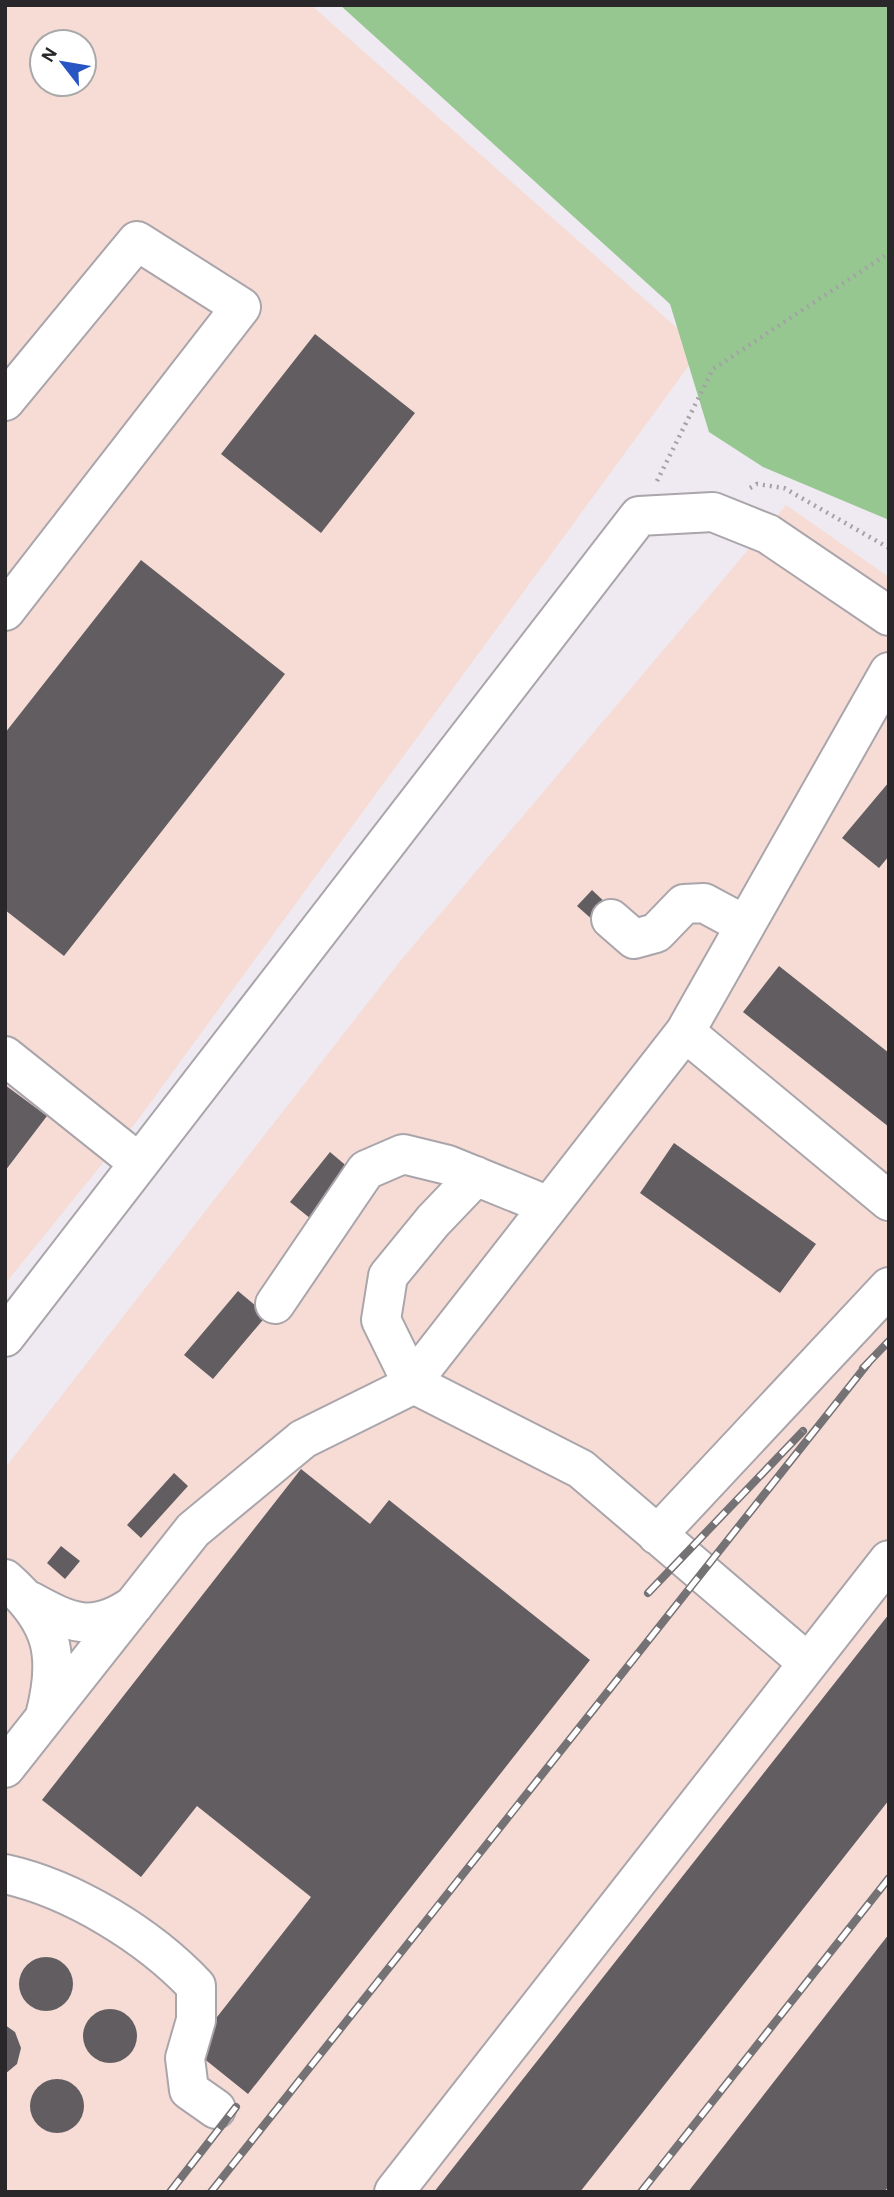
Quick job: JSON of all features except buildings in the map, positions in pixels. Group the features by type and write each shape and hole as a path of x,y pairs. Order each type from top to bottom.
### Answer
{"street":[{"path":"5,401 137,241 241,307 5,611"},
{"path":"5,1337 639,516 713,512 768,534 889,616"},
{"path":"5,1768 193,1531 303,1439 412,1383 685,1032 889,672"},
{"path":"611,919 634,939 656,933 684,904 704,903 745,925"},
{"path":"685,1032 889,1201"},
{"path":"5,1056 139,1163"},
{"path":"275,1304 366,1170 403,1154 448,1164 549,1206"},
{"path":"476,1176 433,1221 388,1276 382,1320 412,1383 581,1469 808,1663"},
{"path":"657,1535 889,1287"},
{"path":"394,2192 889,1560"},
{"path":"18,1590 58,1617 83,1624 100,1623 135,1604"},
{"path":"18,1590 45,1625 50,1643 52,1691 45,1718"},
{"path":"5,1874 23,1878 109,1916 169,1958 196,1986 196,2020 185,2058 189,2090 216,2109"}],"path":[{"path":"639,516 713,369 889,253"},
{"path":"713,512 757,484 784,488 889,548"}],"shaded area":[{"path":"5,5 311,5 701,349 137,1121 5,1284"},
{"path":"786,505 889,577 889,2192 5,2192 5,1468 401,960"}],"green space":[{"path":"340,5 889,5 889,520 763,467 709,432 670,304"}],"railway":[{"path":"863,1368 889,1341"},
{"path":"211,2192 869,1362"},
{"path":"648,1593 803,1431"},
{"path":"641,2192 889,1878"},
{"path":"170,2192 236,2107"}]}
